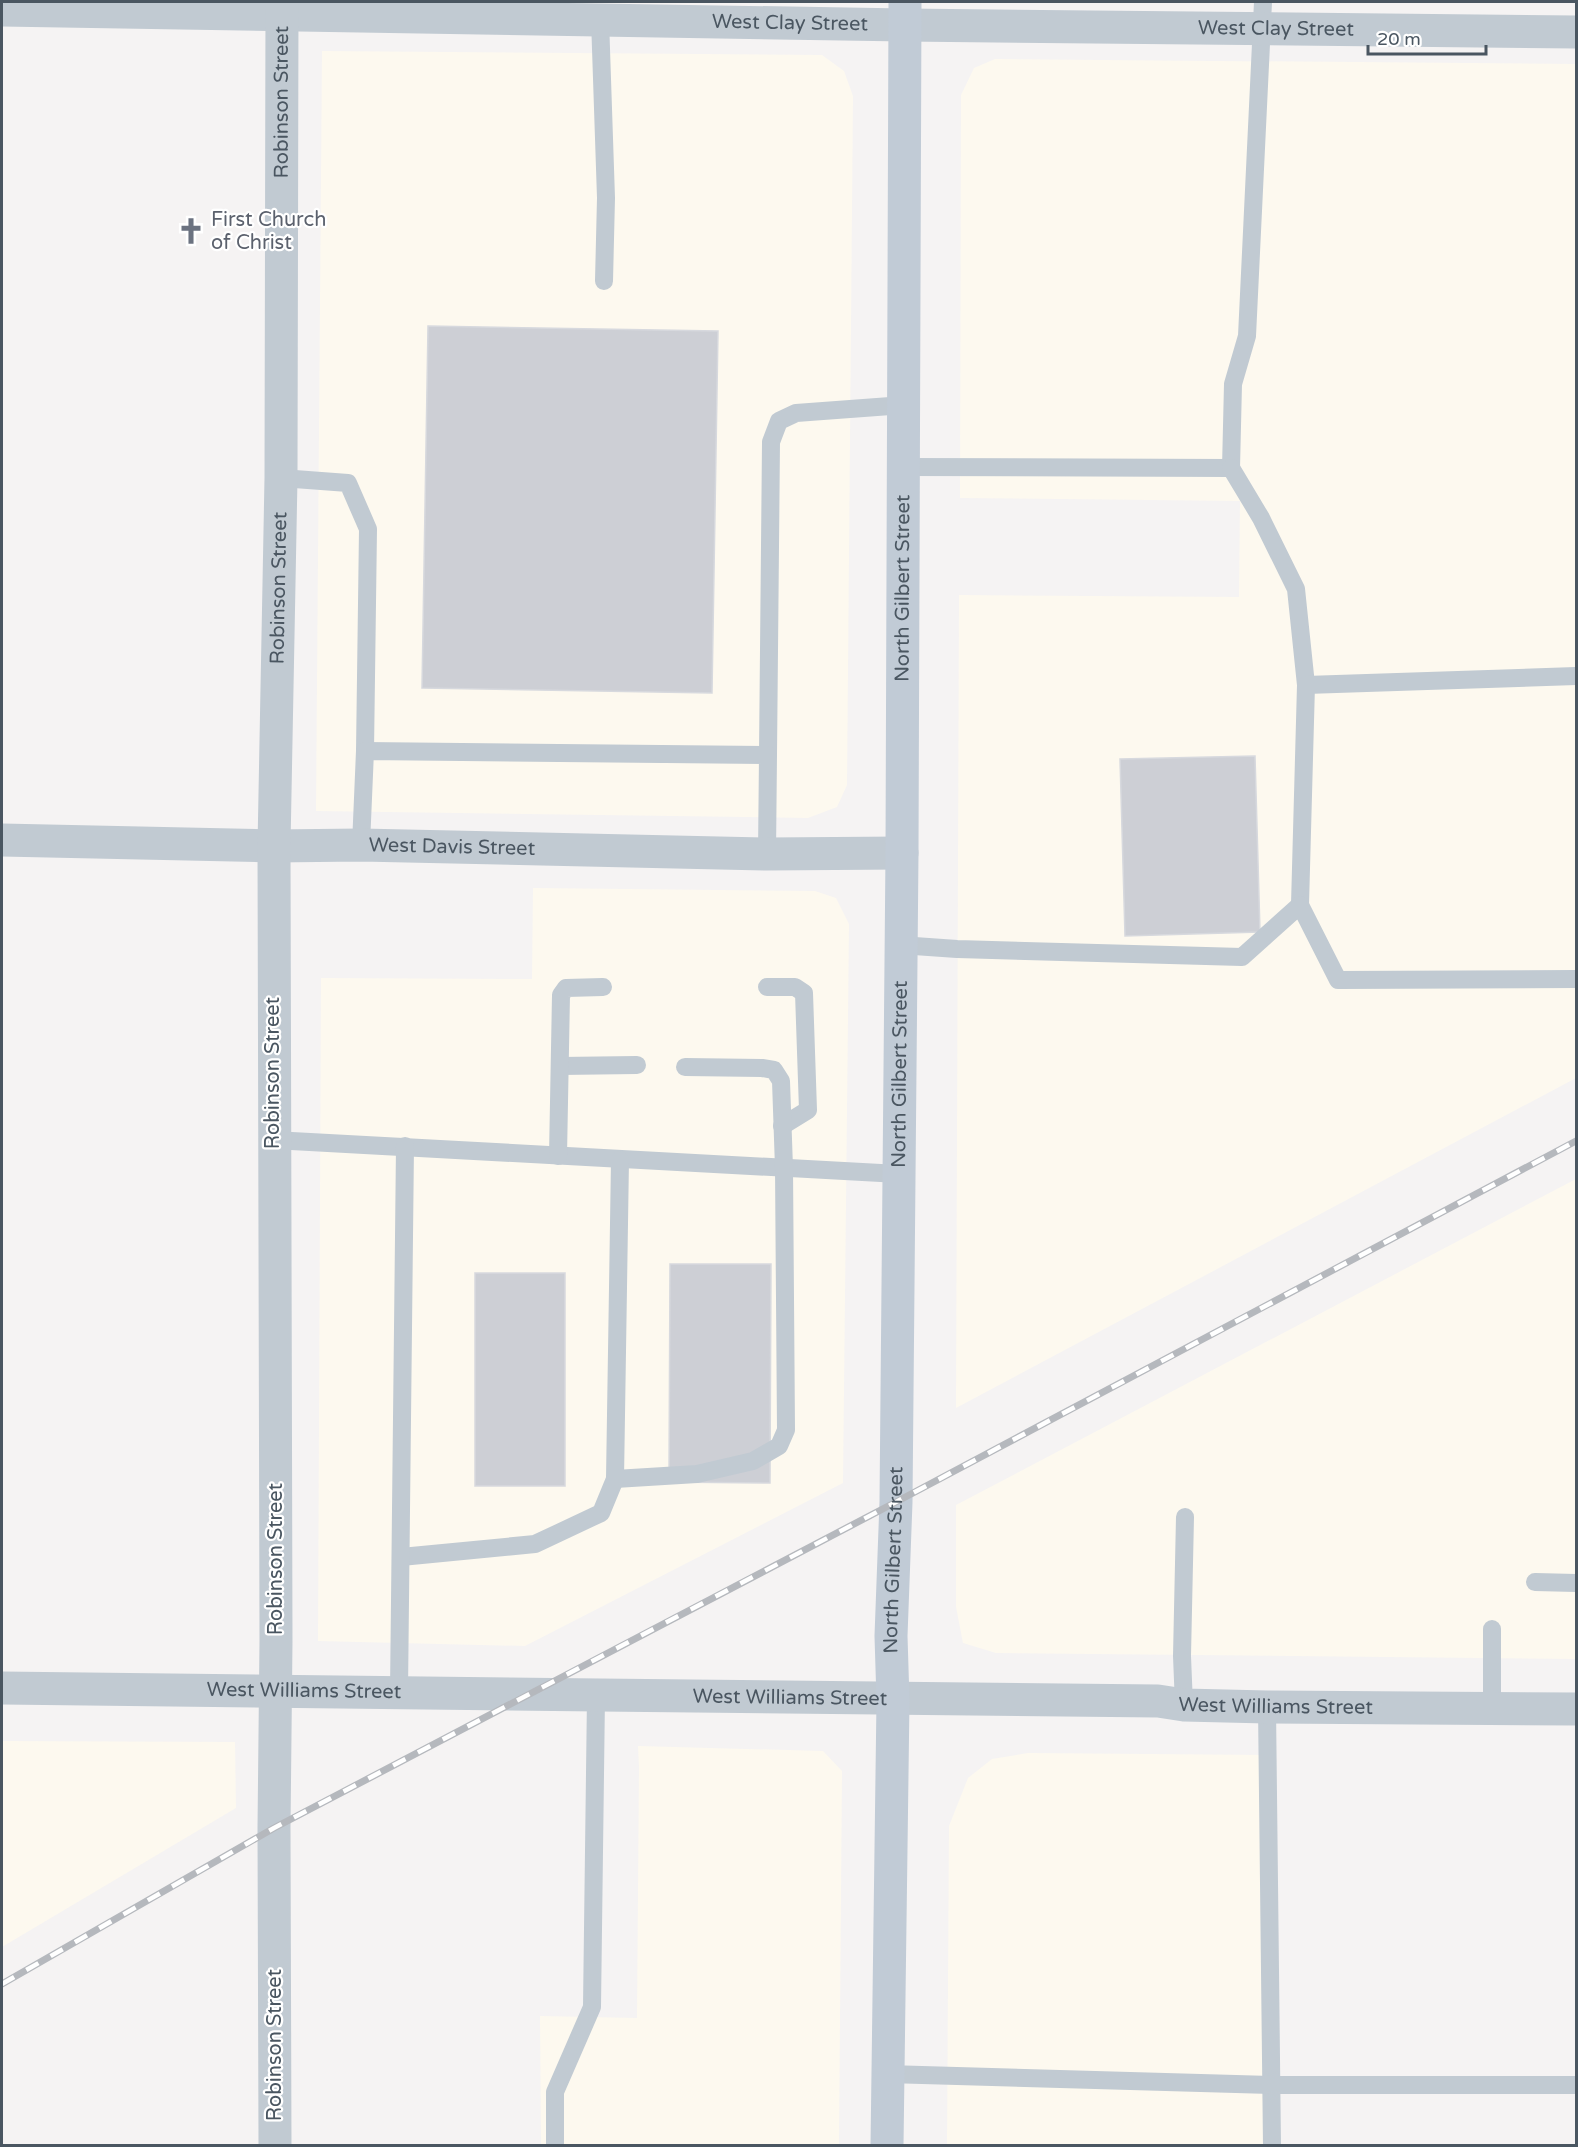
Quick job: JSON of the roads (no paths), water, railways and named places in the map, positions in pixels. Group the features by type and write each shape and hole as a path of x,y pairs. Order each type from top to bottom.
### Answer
{"main road":[{"name":"North Gilbert Street","path":"887,2145 893,1700 891,1636 896,1502 902,853 905,13"}],"street":[{"name":"West Clay Street","path":"2,10 282,8 591,13 1263,15 1576,32"},
{"name":"Robinson Street","path":"275,2145 276,1690 273,1140 274,846 281,478 282,8"},
{"name":"West Davis Street","path":"2,840 767,854 902,853"},
{"name":"West Williams Street","path":"2,1688 893,1700 1158,1701 1184,1705 1267,1707 1576,1709"}],"lane":[{"path":"591,13 606,198 604,281"},
{"path":"1263,15 1247,336 1233,384 1231,468 1261,518 1296,589 1306,685 1300,905 1338,980 1576,979"},
{"path":"767,854 771,442 779,422 796,413 903,405"},
{"path":"903,467 1231,468"},
{"path":"281,478 348,483 368,529 365,751 361,845"},
{"path":"1306,685 1576,676"},
{"path":"365,751 768,755"},
{"path":"900,945 957,949 1242,957 1300,905"},
{"path":"558,1156 561,995 566,988 603,987"},
{"path":"767,987 795,987 804,993 808,1110 782,1126"},
{"path":"560,1066 637,1065"},
{"path":"615,1479 697,1474 753,1461 779,1446 786,1430 781,1081 774,1070 762,1068 685,1067"},
{"path":"273,1140 899,1174"},
{"path":"399,1692 405,1146"},
{"path":"401,1557 535,1544 602,1513 615,1479 620,1160"},
{"path":"1184,1705 1182,1656 1185,1517"},
{"path":"1535,1582 1576,1583"},
{"path":"1492,1629 1492,1708"},
{"path":"555,2145 555,2092 592,2007 596,1696"},
{"path":"1267,1707 1272,2145"},
{"path":"887,2074 1271,2085 1576,2085"}],"railway":[{"path":"2,1984 274,1828 896,1502 1576,1141"}],"place":[{"name":"First Church of Christ","path":"191,231"}]}
